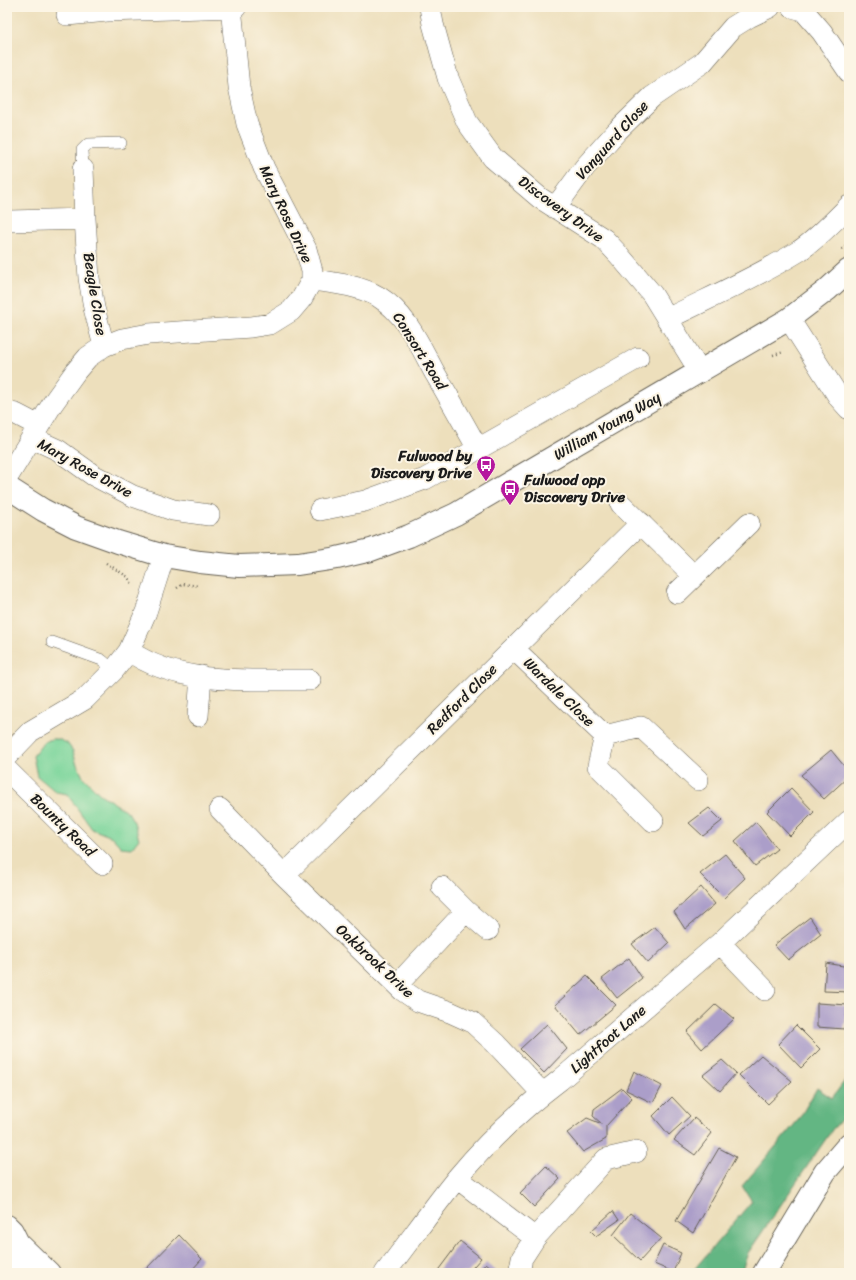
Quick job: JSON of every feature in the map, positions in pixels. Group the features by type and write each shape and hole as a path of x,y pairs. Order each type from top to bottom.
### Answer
{"main road":[{"name":"William Young Way","path":"7,487 43,510 76,526 118,542 164,556 239,566 268,566 298,564 337,558 371,550 409,536 456,514 700,372 789,319 827,290 849,270"},
{"path":"764,1273 825,1172 849,1144"},
{"path":"12,1235 20,1257 17,1273"},
{"path":"12,1235 49,1273"}],"street":[{"name":"Mary Rose Drive","path":"7,478 53,403 76,371 88,357 104,346 122,339 149,334 251,327 270,324 291,312 302,298 312,280 312,271 306,249 264,168 247,124 239,86 231,7"},
{"path":"67,15 107,9 236,7"},
{"name":"Discovery Drive","path":"430,7 433,24 448,78 467,122 493,158 540,198 604,239 652,294 700,372"},
{"name":"Vanguard Close","path":"555,208 585,167 618,130 652,97 702,63 733,27 770,7"},
{"path":"792,7 803,10 822,32 849,72"},
{"name":"Beagle Close","path":"83,169 89,278 94,308 104,346"},
{"path":"668,319 762,272 800,251 849,206"},
{"path":"7,220 85,219"},
{"name":"Consort Road","path":"312,280 344,284 363,290 379,298 393,308 404,320 417,341 478,449"},
{"path":"789,319 840,399 849,409"},
{"path":"320,510 365,501 425,479 638,358"},
{"name":"Mary Rose Drive","path":"7,412 16,414 35,432 93,475 133,496 173,510 209,515"},
{"path":"622,504 694,576"},
{"name":"Redford Close","path":"284,875 641,523"},
{"path":"677,593 748,523"},
{"path":"7,756 31,731 85,698 114,670 129,651 146,612 164,556"},
{"name":"Wardale Close","path":"514,648 605,736"},
{"path":"129,651 143,661 185,675 225,679 310,680"},
{"path":"198,716 201,676"},
{"name":"Wardale Close","path":"605,736 641,727 698,780"},
{"name":"Wardale Close","path":"605,736 598,766 653,821"},
{"name":"Bounty Road","path":"7,770 102,864"},
{"name":"Oakbrook Drive","path":"220,809 284,875 397,986 418,1001 450,1012 472,1022 495,1043 542,1093"},
{"name":"Lightfoot Lane","path":"385,1273 457,1178 500,1132 542,1093 560,1080 720,943 849,821"},
{"path":"442,887 488,930"},
{"path":"397,986 466,911"},
{"path":"720,943 765,990"},
{"path":"519,1273 522,1258 535,1238 606,1159 636,1152"},
{"path":"457,1178 535,1238"}],"lane":[{"path":"83,169 82,150 88,144 122,143"},
{"path":"52,642 102,660 114,670"}],"green space":[{"path":"52,739 58,739 67,743 73,751 83,777 100,794 128,812 134,822 139,839 132,848 121,847 112,837 92,829 67,794 56,792 37,776 33,756 44,742"},
{"path":"849,1075 849,1111 832,1130 748,1253 741,1273 691,1273 752,1201 742,1186 799,1119 817,1088 832,1098"}],"building":[{"path":"831,750 849,772 849,776 824,799 801,775"},
{"path":"791,788 814,812 790,836 767,812"},
{"path":"709,808 722,821 703,836 689,823"},
{"path":"756,822 777,849 755,866 735,841"},
{"path":"725,854 745,878 724,898 700,874"},
{"path":"701,887 715,904 685,929 674,912"},
{"path":"810,917 821,934 788,960 774,945"},
{"path":"655,927 669,943 648,963 632,944"},
{"path":"629,958 642,978 617,998 602,979"},
{"path":"826,963 849,967 849,992 824,991"},
{"path":"587,976 616,1005 580,1035 555,1005"},
{"path":"817,1003 848,1005 844,1029 817,1027"},
{"path":"716,1004 734,1019 702,1049 687,1032"},
{"path":"547,1024 567,1049 544,1073 520,1049"},
{"path":"796,1025 820,1049 801,1068 778,1044"},
{"path":"761,1055 792,1081 768,1104 739,1075"},
{"path":"722,1060 736,1073 720,1091 703,1075"},
{"path":"634,1071 662,1086 653,1103 626,1090"},
{"path":"622,1088 632,1098 606,1126 606,1139 583,1152 567,1133 587,1118 602,1124 593,1116 594,1109"},
{"path":"672,1097 690,1116 669,1135 653,1116"},
{"path":"694,1118 712,1133 695,1155 674,1140"},
{"path":"719,1148 736,1157 693,1233 676,1221"},
{"path":"546,1166 560,1179 534,1207 520,1193"},
{"path":"613,1211 619,1220 596,1236 591,1231"},
{"path":"630,1213 661,1238 640,1261 613,1235"},
{"path":"179,1235 202,1259 189,1273 142,1273"},
{"path":"460,1241 481,1258 468,1273 436,1273"},
{"path":"663,1245 681,1253 673,1272 654,1264"},
{"path":"486,1263 498,1273 478,1273"}],"place":[{"name":"Fulwood by Discovery Drive","path":"486,482"},
{"name":"Fulwood opp Discovery Drive","path":"510,506"}]}
